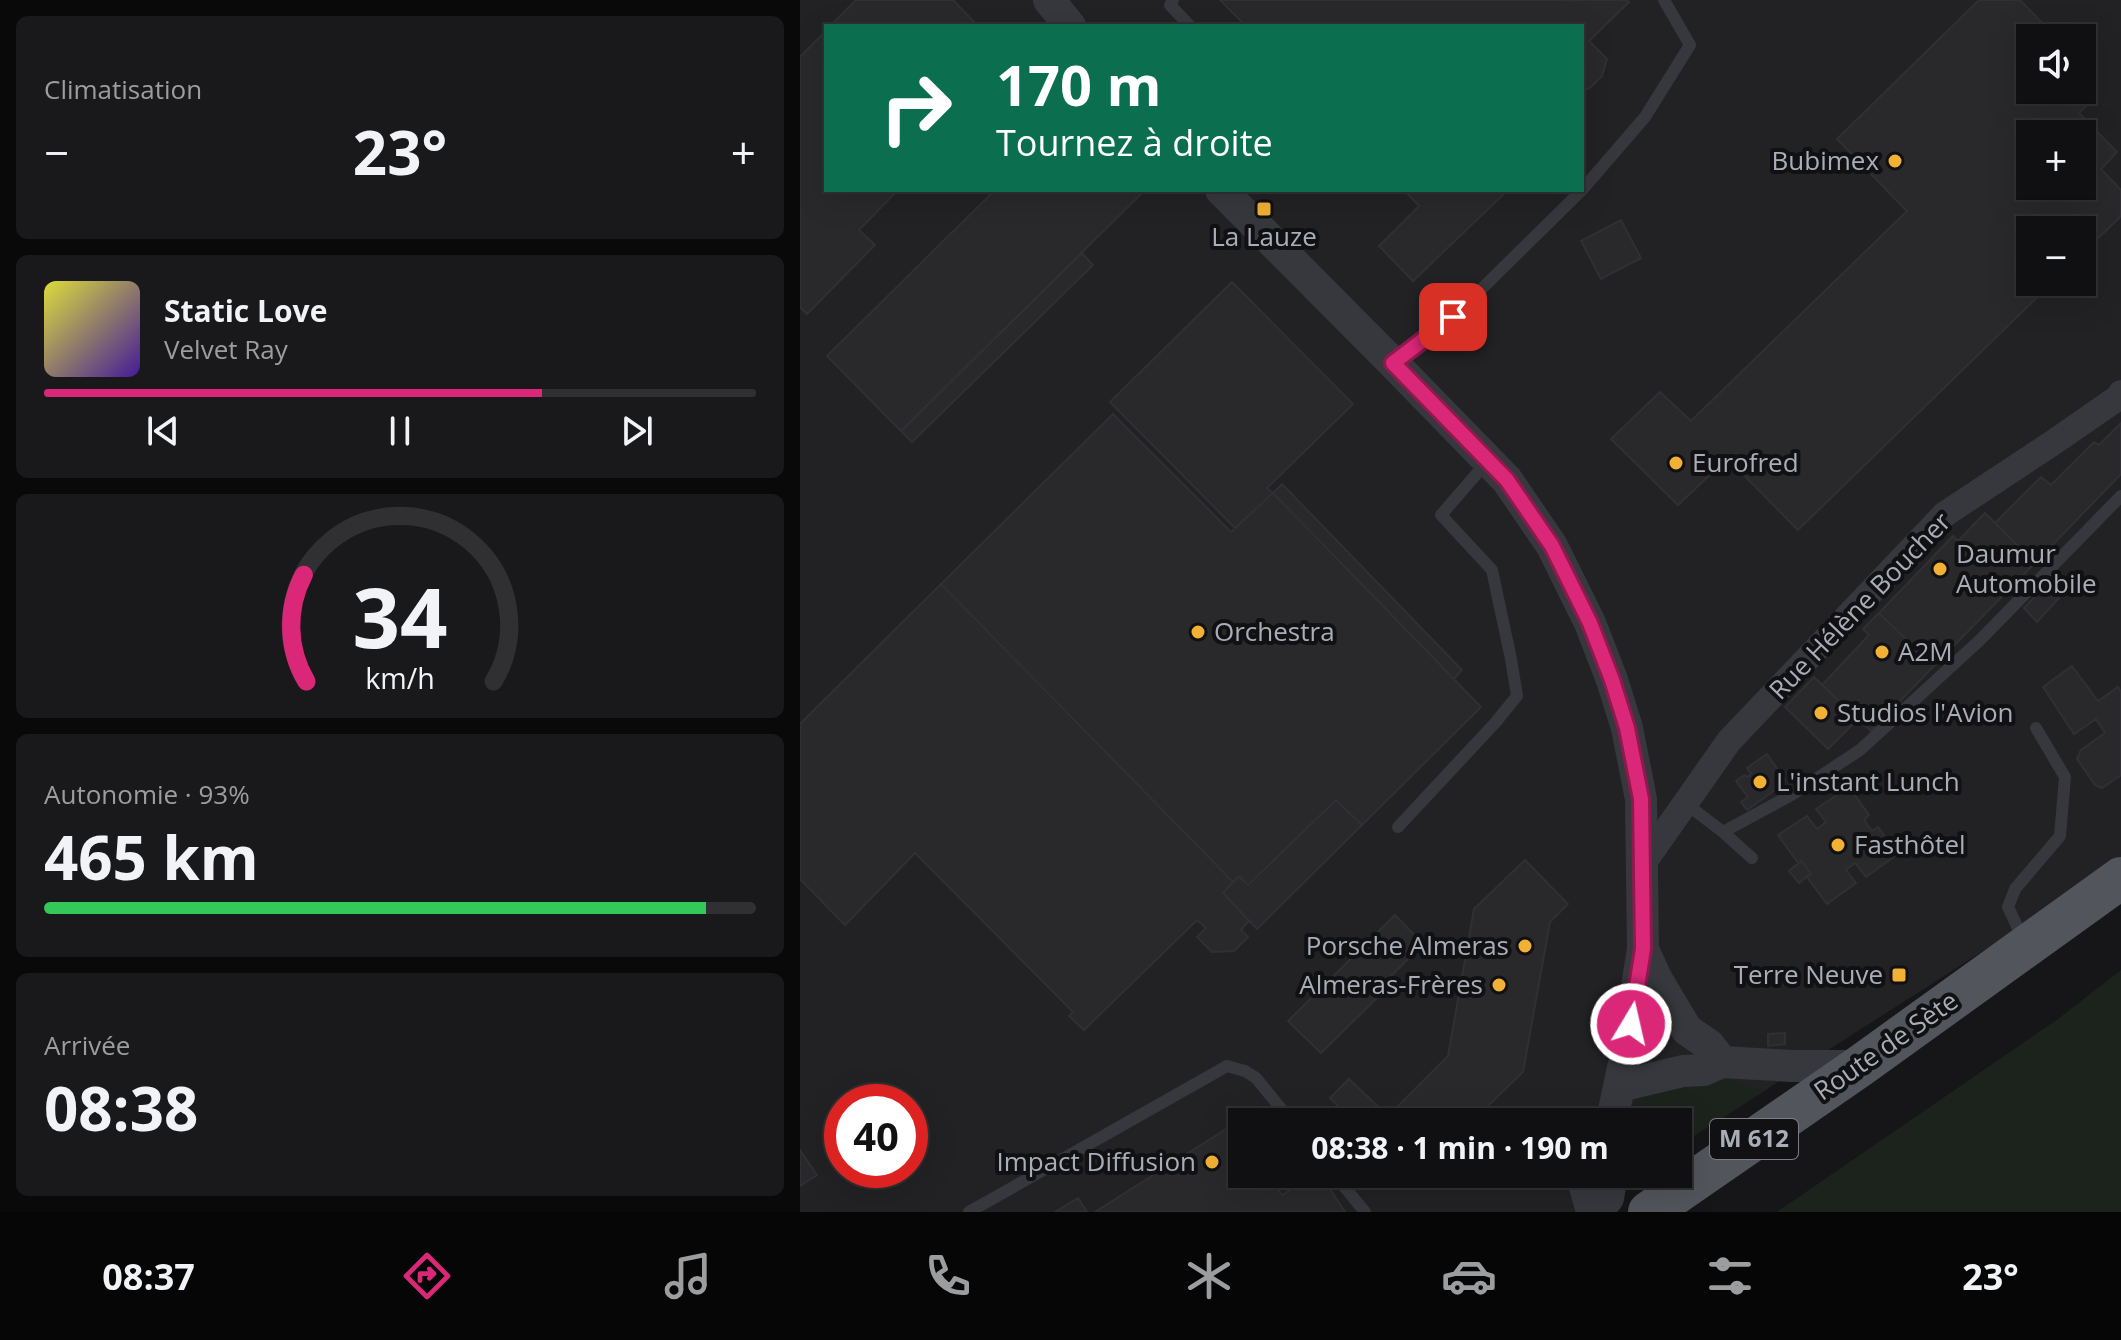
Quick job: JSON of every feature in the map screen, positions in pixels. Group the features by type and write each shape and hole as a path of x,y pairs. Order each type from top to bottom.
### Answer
{"main road":[{"name":"Route de Sète","path":"1649,1212 1860,1066 2121,878"}],"street":[{"path":"1049,0 1068,24"},
{"path":"1223,192 1507,480 1552,546 1590,623 1627,728 1641,799 1643,949 1614,1108"},
{"name":"Rue Hélène Boucher","path":"1642,865 1729,741 1945,514 2054,442 2121,393"},
{"path":"1643,949 1656,978 1687,1030 1709,1045 1722,1062"},
{"path":"1618,1108 1683,1071 1704,1070 1722,1062 1860,1066"},
{"path":"1586,1188 1594,1212 1608,1198 1610,1188"}],"lane":[{"path":"1173,0 1170,5 1188,24"},
{"path":"1584,188 1645,117 1690,45 1664,0"},
{"path":"1393,363 1453,317 1580,192"},
{"path":"1398,827 1517,696 1492,570 1441,515 1488,461"},
{"path":"1723,832 1793,794 1860,750 1980,640 2121,496"},
{"path":"2027,946 2008,907 2015,889 2060,836 2065,777 2036,728"},
{"path":"1685,803 1752,858"},
{"path":"969,1212 1227,1066 1256,1078 1281,1108"},
{"path":"1345,1188 1365,1212"}],"shaded area":[{"path":"800,0 2121,0 2121,863 1692,1137 1692,1108 1228,1108 1228,1188 1612,1188 1575,1212 800,1212"},
{"path":"2121,970 2121,1212 1777,1212 2058,1019"},
{"path":"1688,1080 1729,1080 1765,1091 1692,1137 1692,1108 1634,1108 1635,1102 1652,1091"}],"building":[{"path":"856,0 953,0 976,24 832,24"},
{"path":"1220,0 1629,2 1589,41 1607,59 1602,76 1584,90 1584,24 1244,24"},
{"path":"1979,0 2020,0 2043,24 2016,24 2016,104 2088,104 2079,113 2086,120 2016,120 2016,200 2096,200 2096,130 2117,152 2101,169 2121,190 2121,216 2096,240 2096,216 2016,216 2016,296 2039,296 1798,530 1731,462 1719,474 1715,470 1678,505 1611,439 1660,392 1691,421 1907,211 1837,139"},
{"path":"824,33 824,192 896,192 859,230 875,245 807,314 800,307 800,57"},
{"path":"993,192 1142,193 901,431 827,356"},
{"path":"1406,192 1506,192 1413,281 1379,246 1419,206"},
{"path":"1621,220 1641,258 1601,279 1581,241"},
{"path":"1082,253 1093,265 912,442 901,431"},
{"path":"1232,282 1353,404 1267,488 1273,493 1235,528 1110,402"},
{"name":"Orchestra","path":"1113,414 1231,532 1273,493 1481,707 1362,825 1336,800 1248,885 1239,876 1233,882 941,584"},
{"path":"2121,423 2121,474 2035,563 1995,523 2041,477 2051,485 2094,442 2099,445"},
{"path":"1282,484 1462,670 1454,679 1273,493"},
{"path":"1985,513 2035,563 1934,666 1879,613 1953,536 1958,541"},
{"path":"941,584 1233,882 1223,893 1249,921 1241,930 1248,937 1234,951 1212,952 1197,937 1206,928 1197,920 1084,1030 1069,1016 1073,1012 915,853 845,925 800,879 800,724"},
{"path":"2046,585 2059,598 2037,622 2024,608"},
{"path":"1879,613 1934,666 1871,731 1822,685 1869,635 1863,629"},
{"path":"2072,666 2098,701 2118,687 2121,692 2121,775 2102,788 2095,785 2077,759 2081,750 2105,733 2096,719 2074,734 2043,687"},
{"name":"Studios l'Avion","path":"1814,677 1858,719 1828,749 1785,707"},
{"name":"L'instant Lunch","path":"1767,754 1785,780 1747,810 1741,802 1748,797 1736,781 1751,774 1747,768"},
{"name":"Fasthôtel","path":"1849,787 1869,815 1864,820 1872,831 1878,827 1898,854 1866,877 1855,863 1846,870 1856,883 1827,904 1807,877 1811,873 1801,861 1798,863 1778,835 1807,816 1817,829 1826,822 1816,809"},
{"path":"1336,800 1362,825 1257,929 1223,893 1239,876 1248,885"},
{"name":"Almeras-Frères","path":"1525,860 1568,904 1550,922 1523,1072 1486,1108 1396,1108 1448,1056 1474,909"},
{"path":"1801,861 1811,873 1799,883 1789,871"},
{"path":"1395,915 1423,944 1381,986 1385,990 1321,1053 1288,1021"},
{"path":"1785,1033 1785,1044 1768,1046 1768,1034"},
{"name":"Almeras-Frères","path":"1349,1079 1380,1108 1340,1108 1330,1098"},
{"path":"1228,1128 1228,1188 1277,1188 1282,1195 1293,1188 1329,1188 1345,1212 1095,1212"},
{"path":"800,1150 817,1175 800,1186"},
{"path":"1078,1198 1087,1212 1055,1212"}],"place":[{"name":"Bubimex","path":"1895,161"},
{"name":"La Lauze","path":"1264,209"},
{"name":"Eurofred","path":"1676,463"},
{"name":"Daumur Automobile","path":"1940,569"},
{"name":"Orchestra","path":"1198,632"},
{"name":"A2M","path":"1882,652"},
{"name":"Studios l'Avion","path":"1821,713"},
{"name":"L'instant Lunch","path":"1760,782"},
{"name":"Fasthôtel","path":"1838,845"},
{"name":"Porsche Almeras","path":"1525,946"},
{"name":"Terre Neuve","path":"1899,975"},
{"name":"Almeras-Frères","path":"1499,985"},
{"name":"Impact Diffusion","path":"1212,1162"}],"route":[{"path":"1453,317 1393,363 1507,480 1552,546 1590,623 1612,680 1627,728 1641,799 1643,949 1631,1024"}]}
